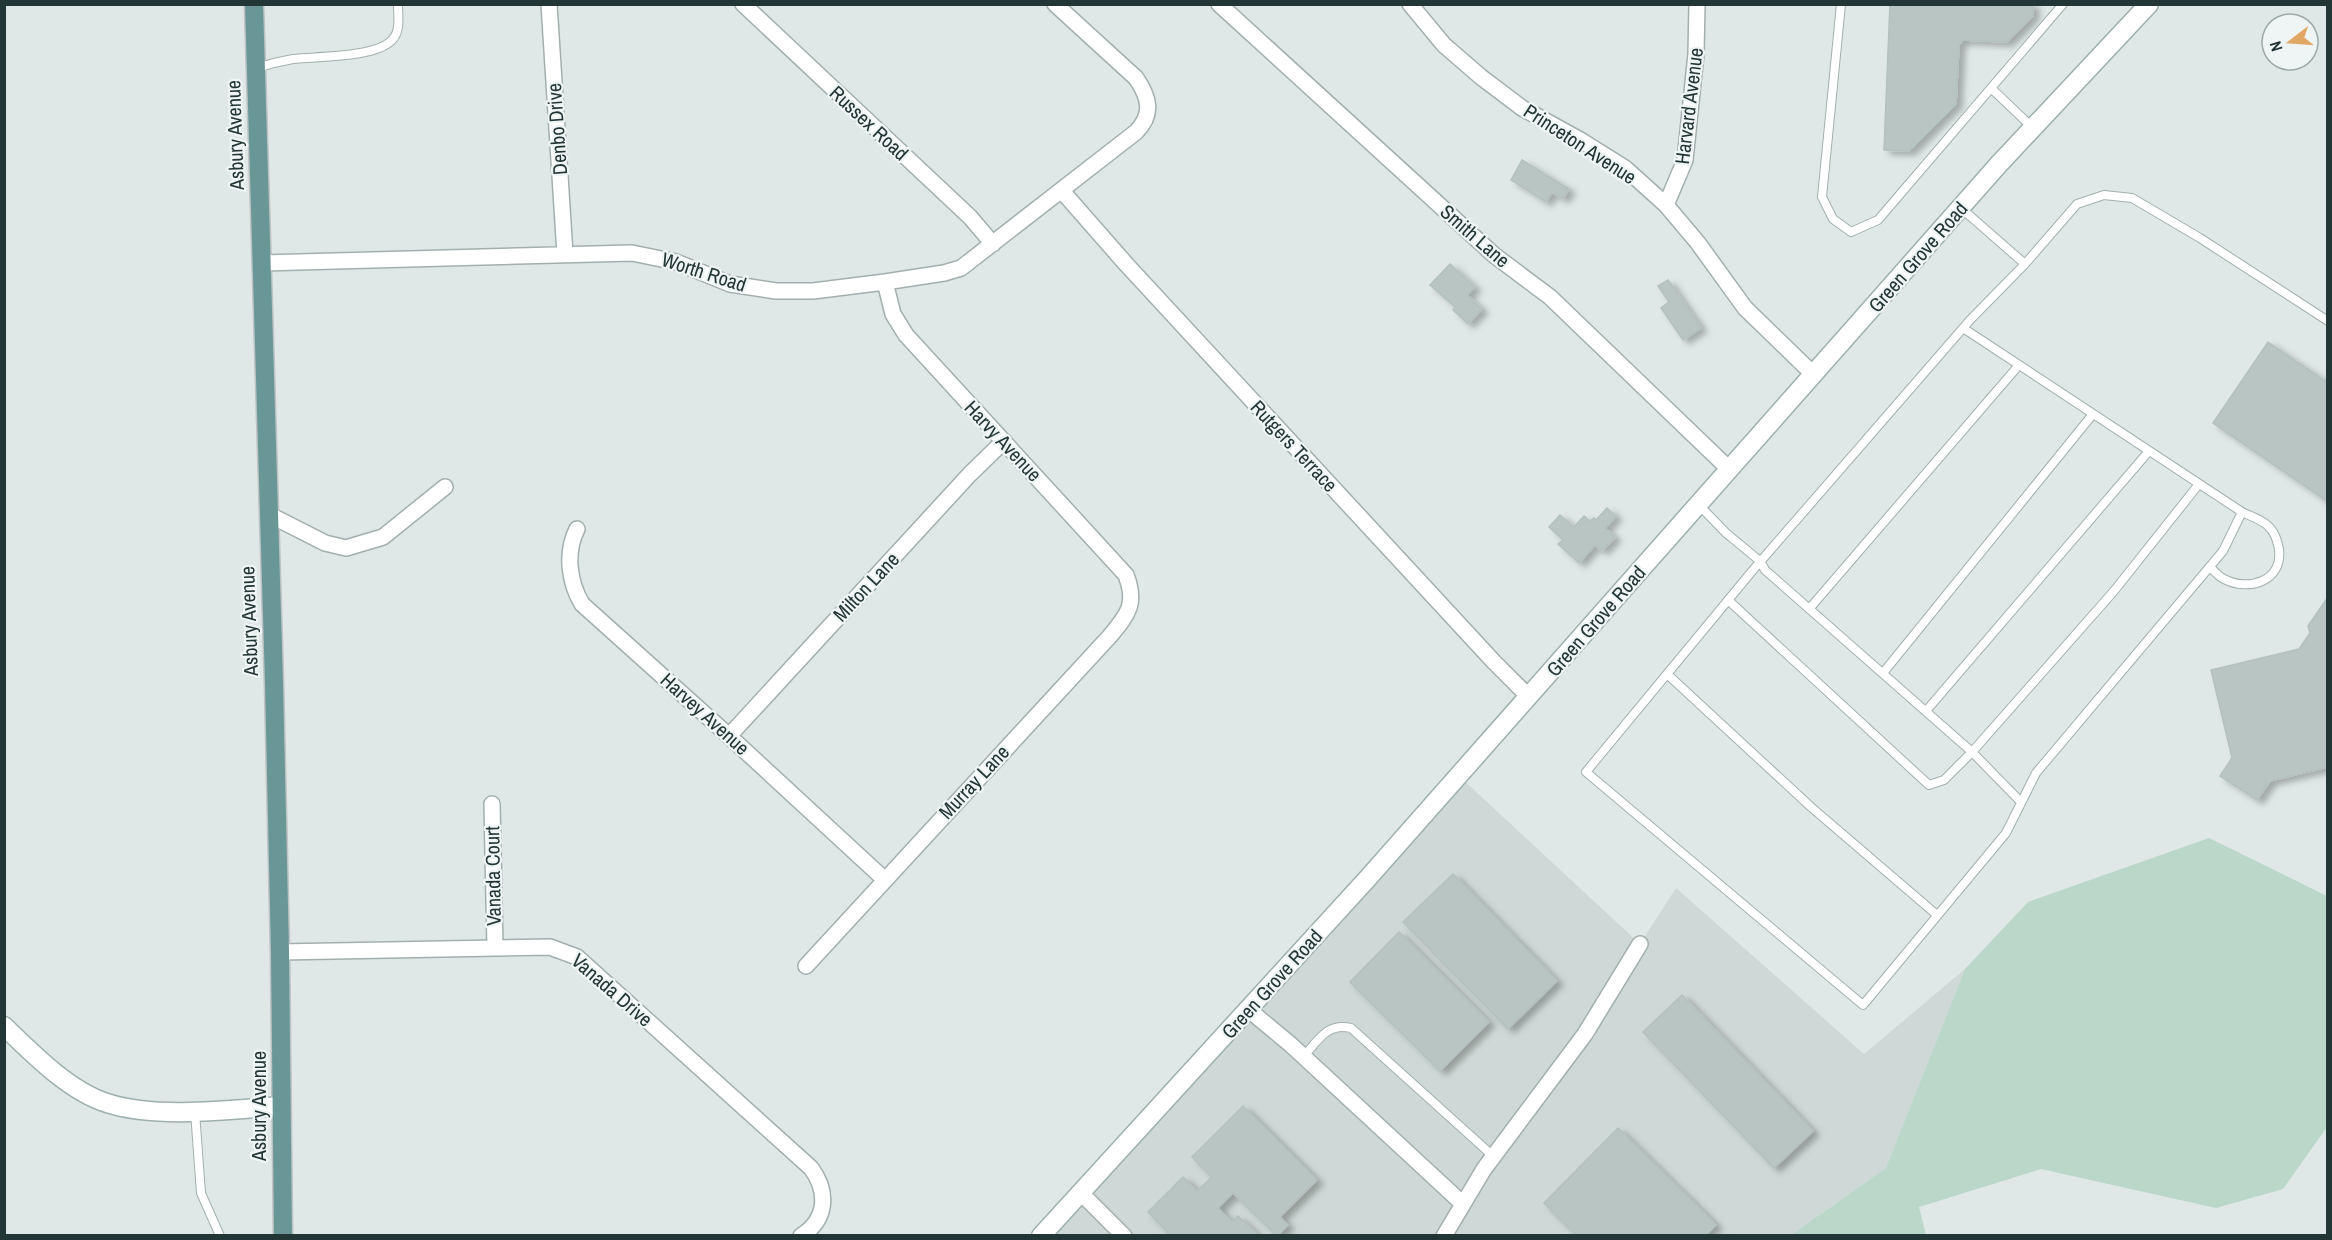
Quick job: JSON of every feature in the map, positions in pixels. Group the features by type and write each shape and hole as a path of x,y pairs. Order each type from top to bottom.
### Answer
{"main road":[{"name":"Asbury Avenue","path":"254,4 274,683 283,1236"}],"street":[{"name":"Denbo Drive","path":"549,4 565,254"},
{"name":"Russex Road","path":"743,4 970,217 993,244"},
{"name":"Worth Road","path":"262,263 565,254 648,254 676,262 730,284 776,291 813,291 944,273 961,268 1137,132 1148,116 1149,103 1136,78 1054,4"},
{"name":"Smith Lane","path":"1219,4 1494,255 1551,297 1729,469"},
{"name":"Princeton Avenue","path":"1410,4 1444,45 1481,77 1522,108 1582,141 1624,168 1666,205 1698,243 1745,308 1813,374"},
{"name":"Harvard Avenue","path":"1666,205 1685,160 1696,54 1697,4"},
{"name":"Green Grove Road","path":"1041,1236 1249,1010 1529,697 1960,208 2149,4"},
{"name":"Rutgers Terrace","path":"1062,191 1215,361 1529,697"},
{"name":"Harvy Avenue","path":"885,282 893,314 906,335 1126,575 1132,594"},
{"name":"Milton Lane","path":"729,736 970,474 1004,441"},
{"path":"268,514 325,543 346,548 383,537 445,487"},
{"name":"Harvey Avenue","path":"577,529 570,552 569,565 575,592 582,604 884,879"},
{"name":"Murray Lane","path":"806,966 1110,636 1131,606 1132,594"},
{"name":"Vanada Court","path":"492,804 495,948"},
{"path":"1444,1236 1493,1156 1585,1034 1640,944"},
{"name":"Vanada Drive","path":"280,952 550,947 577,957 811,1168 822,1186 823,1210 816,1223 801,1236"},
{"path":"1249,1010 1463,1204"},
{"path":"4,1026 38,1059 94,1098 122,1107 195,1112 281,1106"},
{"path":"1081,1193 1124,1236"}],"lane":[{"path":"256,69 292,59 350,55 392,41 398,30 398,4"},
{"path":"1841,4 1822,197 1833,219 1851,232 1878,220 2063,4"},
{"path":"1992,89 2033,128"},
{"path":"2242,512 2223,551 2036,773 2006,833 1863,1005 1586,772 1760,561 1963,328 2025,264 2077,204 2104,195 2132,198 2200,238 2328,321"},
{"path":"1960,208 2025,264"},
{"path":"1963,328 2242,512 2266,525 2277,537 2280,560 2275,573 2262,582 2244,585 2224,579 2210,567"},
{"path":"1810,608 2019,365"},
{"path":"1883,673 2093,414"},
{"path":"1926,711 2149,451"},
{"path":"1728,600 1929,785 1944,780 1972,752 2114,591 2199,484"},
{"path":"1698,504 1726,533 1760,561 1765,570 1972,752 2021,802"},
{"path":"1667,674 1811,807 1937,915"},
{"path":"1303,1057 1333,1027 1351,1028 1493,1156"},
{"path":"195,1112 201,1193 220,1236"}],"shaded area":[{"path":"1459,776 1640,944 1676,888 1864,1054 1965,969 1886,1168 1791,1235 1039,1236"}],"green space":[{"path":"2209,838 2327,896 2327,1127 2283,1189 2216,1208 2041,1169 1919,1207 1926,1235 1791,1235 1886,1168 1965,969 2028,902"}],"building":[{"path":"1890,4 2033,4 2033,16 2007,42 1963,40 1959,45 1956,104 1909,151 1884,150"},
{"path":"1522,160 1569,189 1563,199 1552,192 1546,202 1511,180"},
{"path":"1450,264 1475,287 1467,295 1482,309 1468,324 1453,310 1455,307 1430,285"},
{"path":"1668,280 1701,328 1683,340 1661,308 1669,302 1658,286"},
{"path":"2268,342 2328,383 2328,502 2213,423"},
{"path":"1607,508 1616,516 1605,528 1615,537 1602,551 1595,545 1579,563 1558,544 1563,540 1549,527 1560,515 1574,527 1584,516 1590,521 1594,518 1596,520"},
{"path":"2328,597 2328,767 2270,781 2257,800 2220,776 2232,758 2211,670 2299,649 2310,633 2308,626"},
{"path":"1453,874 1557,981 1508,1029 1403,922"},
{"path":"1399,932 1489,1022 1440,1071 1350,982"},
{"path":"1682,995 1813,1131 1774,1168 1643,1032"},
{"path":"1243,1106 1317,1180 1280,1217 1288,1225 1277,1236 1233,1193 1218,1208 1232,1222 1238,1216 1257,1234 1255,1236 1171,1236 1148,1212 1183,1177 1197,1191 1212,1177 1192,1157"},
{"path":"1618,1128 1716,1225 1705,1236 1577,1236 1544,1203"}]}
